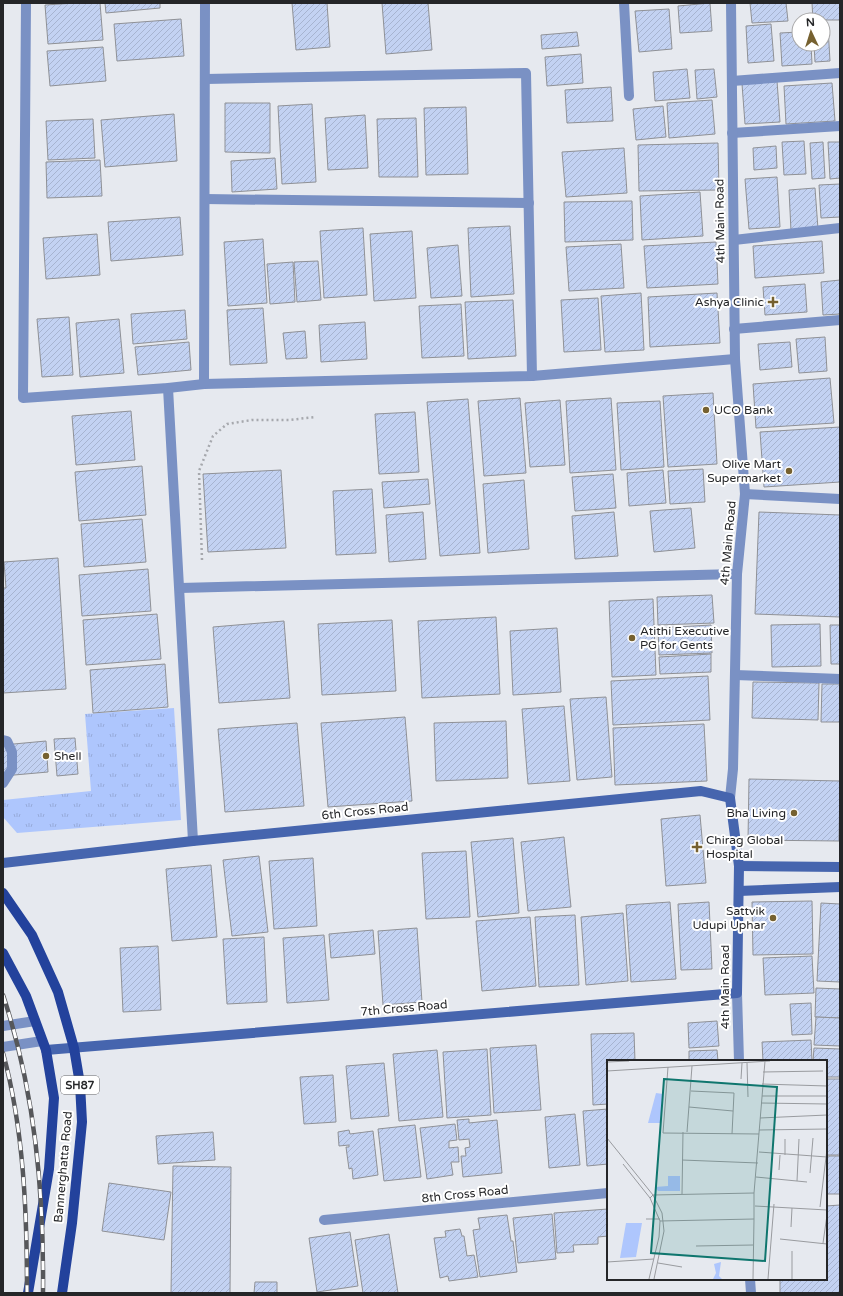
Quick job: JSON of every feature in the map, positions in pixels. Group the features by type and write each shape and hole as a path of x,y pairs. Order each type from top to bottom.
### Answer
{"main road":[{"name":"6th Cross Road","path":"3,863 193,841 701,791 730,798"},
{"name":"4th Main Road","path":"730,798 739,866 737,993"},
{"path":"739,866 840,867"},
{"path":"739,891 840,888"},
{"name":"Bannerghatta Road","path":"3,892 32,935 58,992 74,1048 80,1084 82,1122 72,1223 62,1293"},
{"name":"Bannerghatta Road","path":"3,953 26,996 34,1022 44,1046 54,1098 49,1168 28,1293"},
{"name":"7th Cross Road","path":"44,1046 74,1048 737,993"}],"street":[{"path":"26,3 23,398 168,388 204,384 532,376 735,359"},
{"path":"204,384 205,3"},
{"path":"624,3 629,96"},
{"name":"4th Main Road","path":"730,798 733,769 737,574 745,494 734,329 731,3"},
{"path":"206,79 526,73 532,376"},
{"path":"732,81 840,73"},
{"path":"732,133 840,126"},
{"path":"205,199 529,203"},
{"path":"734,240 840,228"},
{"path":"734,329 840,320"},
{"path":"168,388 193,841"},
{"path":"745,494 840,499"},
{"path":"180,588 737,574"},
{"path":"735,675 840,680"},
{"path":"3,740 7,741 12,752 12,769 3,783"},
{"name":"4th Main Road","path":"737,993 739,1060"},
{"path":"3,1026 34,1022"},
{"path":"3,1047 44,1046"},
{"name":"8th Cross Road","path":"324,1220 607,1193"},
{"path":"750,1280 751,1293"}],"path":[{"path":"202,560 199,471 213,436 227,424 252,420 289,420 315,417"}],"green space":[{"path":"174,708 181,820 17,833 3,817 3,800 91,791 85,714"}],"building":[{"path":"100,3 103,40 48,44 45,5"},
{"path":"105,3 160,3 160,8 106,13"},
{"path":"292,3 327,3 330,47 296,50"},
{"path":"382,3 428,3 432,50 386,54"},
{"path":"710,3 712,31 680,33 678,6"},
{"path":"750,3 786,3 788,21 752,23"},
{"path":"812,3 840,3 840,20 831,20 831,12 813,12"},
{"path":"669,9 672,49 639,52 635,11"},
{"path":"181,19 184,56 117,61 114,24"},
{"path":"771,24 774,61 748,63 746,26"},
{"path":"577,32 579,46 542,49 541,35"},
{"path":"791,32 791,52 811,52 812,64 782,66 780,33"},
{"path":"103,47 106,81 50,86 47,51"},
{"path":"814,52 829,52 830,61 815,62"},
{"path":"581,54 583,83 547,86 545,57"},
{"path":"687,69 690,98 655,101 653,72"},
{"path":"714,69 717,97 697,99 695,70"},
{"path":"777,81 780,122 745,124 742,84"},
{"path":"832,83 835,121 786,124 784,86"},
{"path":"611,87 613,121 567,123 565,90"},
{"path":"712,100 715,134 669,138 667,103"},
{"path":"225,103 270,103 270,153 225,152"},
{"path":"312,104 316,182 282,184 278,106"},
{"path":"663,106 666,137 636,140 633,109"},
{"path":"466,107 468,174 426,175 424,108"},
{"path":"174,114 177,161 105,167 101,120"},
{"path":"365,115 368,168 328,170 325,118"},
{"path":"416,118 418,177 379,177 377,119"},
{"path":"93,119 95,158 48,160 46,121"},
{"path":"804,141 806,174 784,175 782,142"},
{"path":"823,142 825,178 812,179 810,143"},
{"path":"828,142 840,142 840,178 830,179"},
{"path":"718,143 719,190 639,191 638,145"},
{"path":"776,146 777,168 754,170 753,148"},
{"path":"624,148 627,193 566,197 562,152"},
{"path":"275,158 277,189 232,192 231,161"},
{"path":"100,160 102,196 47,198 46,162"},
{"path":"777,177 780,227 749,229 745,179"},
{"path":"840,184 840,217 821,218 819,185"},
{"path":"815,188 818,229 791,231 789,190"},
{"path":"700,192 703,236 642,240 640,196"},
{"path":"632,201 633,240 565,242 564,202"},
{"path":"180,217 183,255 111,261 108,222"},
{"path":"510,226 514,294 471,297 468,228"},
{"path":"363,228 367,295 324,298 320,231"},
{"path":"412,231 416,298 374,301 370,234"},
{"path":"97,234 100,275 46,279 43,238"},
{"path":"263,239 267,303 228,306 224,242"},
{"path":"822,241 824,273 755,278 753,246"},
{"path":"716,242 718,284 647,288 644,246"},
{"path":"621,244 624,288 569,291 566,247"},
{"path":"458,245 462,296 431,298 427,248"},
{"path":"318,261 321,300 297,302 294,262"},
{"path":"293,262 295,302 270,304 267,264"},
{"path":"840,280 840,314 823,315 821,282"},
{"path":"805,284 807,312 765,315 763,287"},
{"path":"641,293 644,350 605,352 601,296"},
{"path":"717,293 720,343 650,347 648,297"},
{"path":"598,298 601,350 564,352 561,300"},
{"path":"513,300 516,356 468,359 465,302"},
{"path":"461,304 464,356 422,358 419,306"},
{"path":"263,308 267,363 230,365 227,310"},
{"path":"185,310 187,339 133,344 131,314"},
{"path":"69,317 73,375 42,377 37,319"},
{"path":"119,319 124,373 80,377 76,323"},
{"path":"365,322 367,359 321,362 319,325"},
{"path":"305,331 307,358 286,359 283,333"},
{"path":"825,337 827,371 799,373 796,339"},
{"path":"189,342 191,370 138,375 135,347"},
{"path":"790,342 792,367 760,370 758,344"},
{"path":"830,378 834,423 756,428 753,384"},
{"path":"713,393 717,464 668,467 663,396"},
{"path":"520,398 526,473 484,476 478,401"},
{"path":"611,398 616,470 570,473 566,401"},
{"path":"468,399 480,553 440,556 427,402"},
{"path":"560,400 565,465 530,467 525,403"},
{"path":"660,401 664,467 621,470 617,403"},
{"path":"131,411 135,460 76,465 72,416"},
{"path":"415,412 419,472 379,474 375,414"},
{"path":"840,427 840,482 764,487 760,432"},
{"path":"142,466 146,515 79,521 75,472"},
{"path":"703,469 705,502 670,504 668,471"},
{"path":"281,470 286,548 208,552 203,474"},
{"path":"663,470 666,503 629,506 627,473"},
{"path":"613,474 616,508 575,511 572,477"},
{"path":"428,479 430,504 384,508 382,482"},
{"path":"524,480 529,549 488,553 483,484"},
{"path":"372,489 376,553 336,555 333,491"},
{"path":"691,508 695,548 654,552 650,511"},
{"path":"423,512 426,559 389,562 386,515"},
{"path":"614,512 618,556 575,559 572,516"},
{"path":"759,512 840,515 840,617 755,614"},
{"path":"142,519 146,562 84,567 81,524"},
{"path":"58,558 66,689 3,693 3,588 6,588 4,562"},
{"path":"148,569 151,611 82,616 79,575"},
{"path":"712,595 714,623 658,625 657,597"},
{"name":"Atithi Executive PG for Gents","path":"653,599 656,675 612,677 609,601"},
{"path":"157,614 161,659 86,665 83,620"},
{"path":"496,617 500,694 422,698 418,621"},
{"path":"392,620 396,691 322,695 318,624"},
{"path":"284,621 290,698 219,703 213,627"},
{"path":"820,624 821,666 772,667 771,625"},
{"path":"711,625 712,653 659,655 658,628"},
{"path":"830,625 840,625 840,664 831,664"},
{"path":"557,628 561,692 513,695 510,631"},
{"path":"711,654 711,672 660,674 659,657"},
{"path":"165,664 168,707 93,713 90,670"},
{"path":"708,676 710,720 613,725 611,681"},
{"path":"753,682 819,683 818,720 752,718"},
{"path":"822,684 840,684 840,722 821,722"},
{"path":"606,697 612,777 577,780 570,699"},
{"path":"564,706 570,781 528,784 522,709"},
{"path":"405,717 412,801 328,807 321,723"},
{"path":"506,721 508,778 436,781 434,723"},
{"path":"297,723 304,806 225,812 218,729"},
{"path":"704,724 707,781 615,785 613,728"},
{"path":"75,738 78,774 57,776 54,739"},
{"path":"46,741 48,772 3,776 3,745"},
{"name":"Bha Living","path":"749,779 840,781 839,841 748,840"},
{"path":"700,815 706,883 666,886 661,819"},
{"path":"564,837 571,907 528,911 521,842"},
{"path":"513,838 519,913 478,917 471,842"},
{"path":"466,851 470,917 426,919 422,853"},
{"path":"259,856 268,932 232,936 223,860"},
{"path":"313,858 317,926 274,929 269,861"},
{"path":"211,865 217,937 172,941 166,869"},
{"path":"812,901 813,954 753,955 752,902"},
{"path":"670,902 676,979 631,982 626,905"},
{"path":"709,902 712,969 681,970 678,904"},
{"path":"821,903 840,904 840,982 817,981"},
{"path":"623,913 628,981 586,985 581,917"},
{"path":"575,915 579,985 539,987 535,917"},
{"path":"530,917 536,986 482,991 476,921"},
{"path":"417,928 422,1002 383,1005 378,931"},
{"path":"373,930 375,954 331,958 329,934"},
{"path":"324,935 329,1000 287,1003 283,938"},
{"path":"264,937 267,1002 227,1004 223,939"},
{"path":"158,946 161,1010 123,1012 120,948"},
{"path":"812,956 814,993 765,995 763,958"},
{"path":"816,988 840,989 840,1018 815,1017"},
{"path":"811,1003 812,1034 792,1035 790,1004"},
{"path":"816,1017 840,1018 840,1046 814,1045"},
{"path":"717,1021 719,1046 689,1048 688,1023"},
{"path":"634,1033 635,1060 607,1060 607,1104 593,1105 591,1034"},
{"path":"811,1040 812,1060 763,1060 762,1042"},
{"path":"536,1045 541,1110 494,1113 490,1048"},
{"path":"814,1048 840,1049 840,1077 827,1077 827,1060 813,1060"},
{"path":"487,1049 491,1115 447,1118 443,1052"},
{"path":"437,1050 443,1117 399,1121 393,1054"},
{"path":"717,1050 718,1060 689,1060 689,1051"},
{"path":"384,1063 389,1116 351,1119 346,1066"},
{"path":"333,1075 336,1122 304,1124 300,1077"},
{"path":"827,1079 840,1079 840,1155 827,1155"},
{"path":"607,1109 607,1164 587,1166 583,1111"},
{"path":"575,1114 580,1165 549,1168 545,1117"},
{"path":"469,1119 469,1123 497,1120 502,1173 463,1177 461,1156 466,1156 465,1148 470,1147 469,1139 459,1140 457,1120"},
{"path":"455,1124 457,1140 449,1141 449,1148 458,1147 459,1162 451,1162 453,1175 427,1179 420,1128"},
{"path":"415,1125 421,1177 384,1181 378,1129"},
{"path":"349,1130 350,1134 373,1131 378,1175 353,1179 352,1168 349,1169 346,1147 349,1147 349,1145 339,1146 338,1132"},
{"path":"213,1132 215,1160 158,1164 156,1136"},
{"path":"827,1156 840,1156 840,1194 827,1194"},
{"path":"173,1166 231,1167 230,1293 171,1293"},
{"path":"109,1183 171,1192 164,1240 102,1231"},
{"path":"840,1205 840,1293 780,1293 780,1280 827,1280 827,1206"},
{"path":"607,1209 607,1236 598,1237 598,1244 573,1245 574,1252 557,1253 554,1213"},
{"path":"552,1214 556,1259 518,1263 513,1218"},
{"path":"507,1215 511,1241 513,1241 517,1272 480,1277 473,1230 480,1229 478,1218"},
{"path":"460,1229 462,1236 464,1236 467,1256 474,1255 478,1277 449,1281 448,1276 440,1278 434,1238 446,1237 445,1231"},
{"path":"350,1232 358,1286 317,1292 309,1238"},
{"path":"389,1234 398,1293 363,1293 355,1240"},
{"path":"255,1282 277,1282 277,1293 254,1293"}],"railway":[{"path":"3,995 23,1068 35,1142 42,1217 43,1293"},
{"path":"3,1053 16,1112 20,1142 25,1202 27,1293"}],"place":[{"name":"Ashya Clinic","path":"773,302"},
{"name":"UCO Bank","path":"706,410"},
{"name":"Olive Mart Supermarket","path":"789,471"},
{"name":"Atithi Executive PG for Gents","path":"632,638"},
{"name":"Shell","path":"46,756"},
{"name":"Bha Living","path":"794,813"},
{"name":"Chirag Global Hospital","path":"697,847"},
{"name":"Sattvik Udupi Uphar","path":"773,918"}]}
